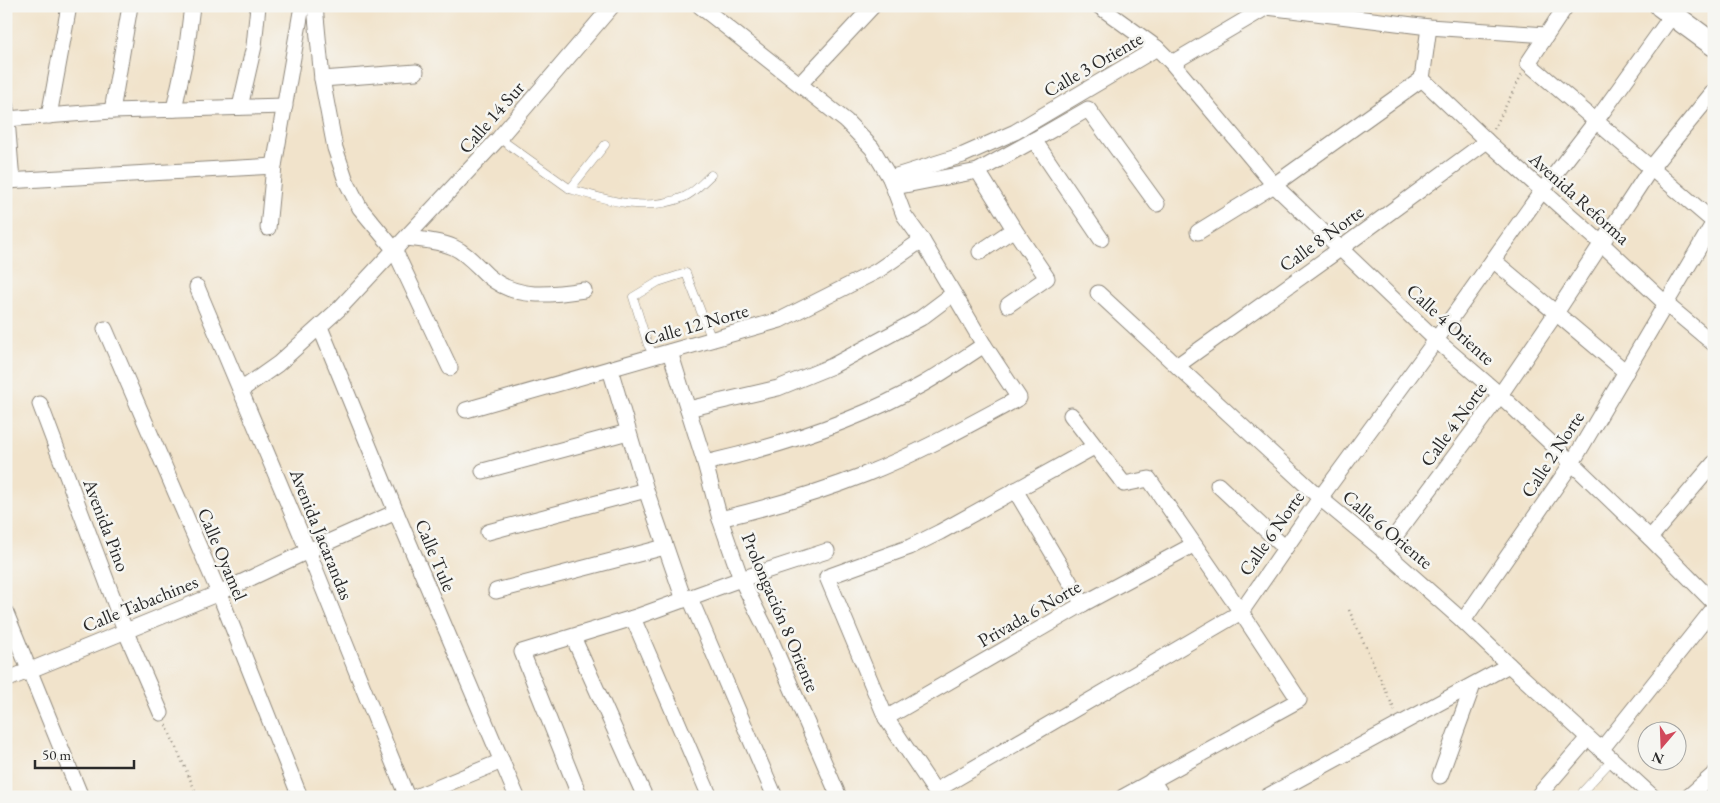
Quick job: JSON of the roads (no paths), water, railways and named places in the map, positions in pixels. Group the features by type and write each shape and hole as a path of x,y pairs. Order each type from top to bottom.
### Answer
{"street":[{"path":"49,116 70,6"},
{"path":"112,111 130,6"},
{"path":"174,109 186,54 192,6"},
{"path":"240,107 254,46 258,6"},
{"path":"268,228 274,166 302,6"},
{"path":"315,6 322,79 335,148 346,181 360,208 394,249 450,368"},
{"name":"Calle 14 Sur","path":"241,390 278,364 320,327 368,280 394,249 407,238 499,138 612,6"},
{"path":"700,6 800,84 853,128 872,148 892,183 904,214 922,240 984,345 1019,398 950,436 866,474 800,498 720,519"},
{"path":"800,84 873,6"},
{"path":"1099,6 1157,48"},
{"path":"1566,6 1528,63 1714,222"},
{"path":"1172,63 1267,7 1429,27 1546,35"},
{"path":"1667,10 1714,46"},
{"name":"Calle 6 Norte","path":"937,794 1240,612 1542,191 1596,121 1667,10"},
{"path":"1198,232 1274,185 1422,79 1429,27"},
{"name":"Calle 3 Oriente","path":"892,183 1015,132 1157,48 1172,63"},
{"name":"Calle 4 Oriente","path":"1172,63 1274,185 1436,340 1500,395 1650,538 1714,604"},
{"path":"322,79 416,72"},
{"name":"Avenida Reforma","path":"1422,79 1487,141 1666,304 1714,344"},
{"name":"Calle 4 Norte","path":"1384,551 1500,395 1651,168 1714,91"},
{"path":"274,166 9,181 7,115 49,116 112,111 285,106"},
{"path":"892,183 978,171 1088,109 1157,204"},
{"path":"1034,140 1101,239"},
{"name":"Calle 8 Norte","path":"1178,365 1487,141"},
{"path":"978,171 1047,278 1008,305"},
{"name":"Calle 2 Norte","path":"1463,621 1572,464 1714,222"},
{"path":"980,252 1014,229"},
{"path":"407,238 452,246 465,254 490,278 516,292 548,295 584,290"},
{"name":"Calle 12 Norte","path":"466,410 780,320 877,271 922,240"},
{"path":"1493,260 1626,372"},
{"name":"Avenida Jacarandas","path":"197,287 308,551 408,797"},
{"name":"Calle 6 Oriente","path":"1098,293 1320,498 1384,551 1463,621 1508,665 1653,797"},
{"path":"688,409 778,388 832,366 921,318 953,294"},
{"name":"Calle Tule","path":"320,327 517,797"},
{"name":"Calle Oyamel","path":"105,329 219,594 300,797"},
{"path":"705,463 782,444 882,405 923,384 984,345"},
{"name":"Prolongación 8 Oriente","path":"662,355 688,409 720,519 741,579 768,631 839,797"},
{"path":"610,369 665,547 775,797"},
{"name":"Avenida Pino","path":"40,404 125,630 161,713"},
{"path":"1071,416 1124,484 1148,480 1299,700 1123,797"},
{"path":"483,470 628,432"},
{"path":"937,794 886,718 827,577 910,547 1094,447"},
{"path":"1650,538 1714,463"},
{"path":"1218,485 1285,548"},
{"path":"488,532 646,490"},
{"path":"1015,490 1083,604"},
{"name":"Calle Tabachines","path":"6,680 125,630 219,594 308,551 396,512"},
{"name":"Privada 6 Norte","path":"886,718 1083,604 1193,545"},
{"path":"496,591 665,547"},
{"path":"580,797 522,652 633,618 741,579 828,551"},
{"path":"1601,750 1714,608"},
{"path":"6,612 80,797"},
{"path":"633,618 710,797"},
{"path":"573,637 645,797"},
{"path":"1266,797 1508,665"},
{"path":"1440,776 1473,685"},
{"path":"1537,797 1588,738"},
{"path":"415,797 502,761"},
{"path":"1688,797 1714,774"},
{"path":"1152,780 1163,797"}],"lane":[{"path":"499,138 570,189 611,202 645,205 666,202 685,196 712,175"},
{"path":"570,189 605,145"},
{"path":"662,355 648,344 632,297 658,282 676,276 686,274 712,340"},
{"path":"1583,790 1612,760"}]}
